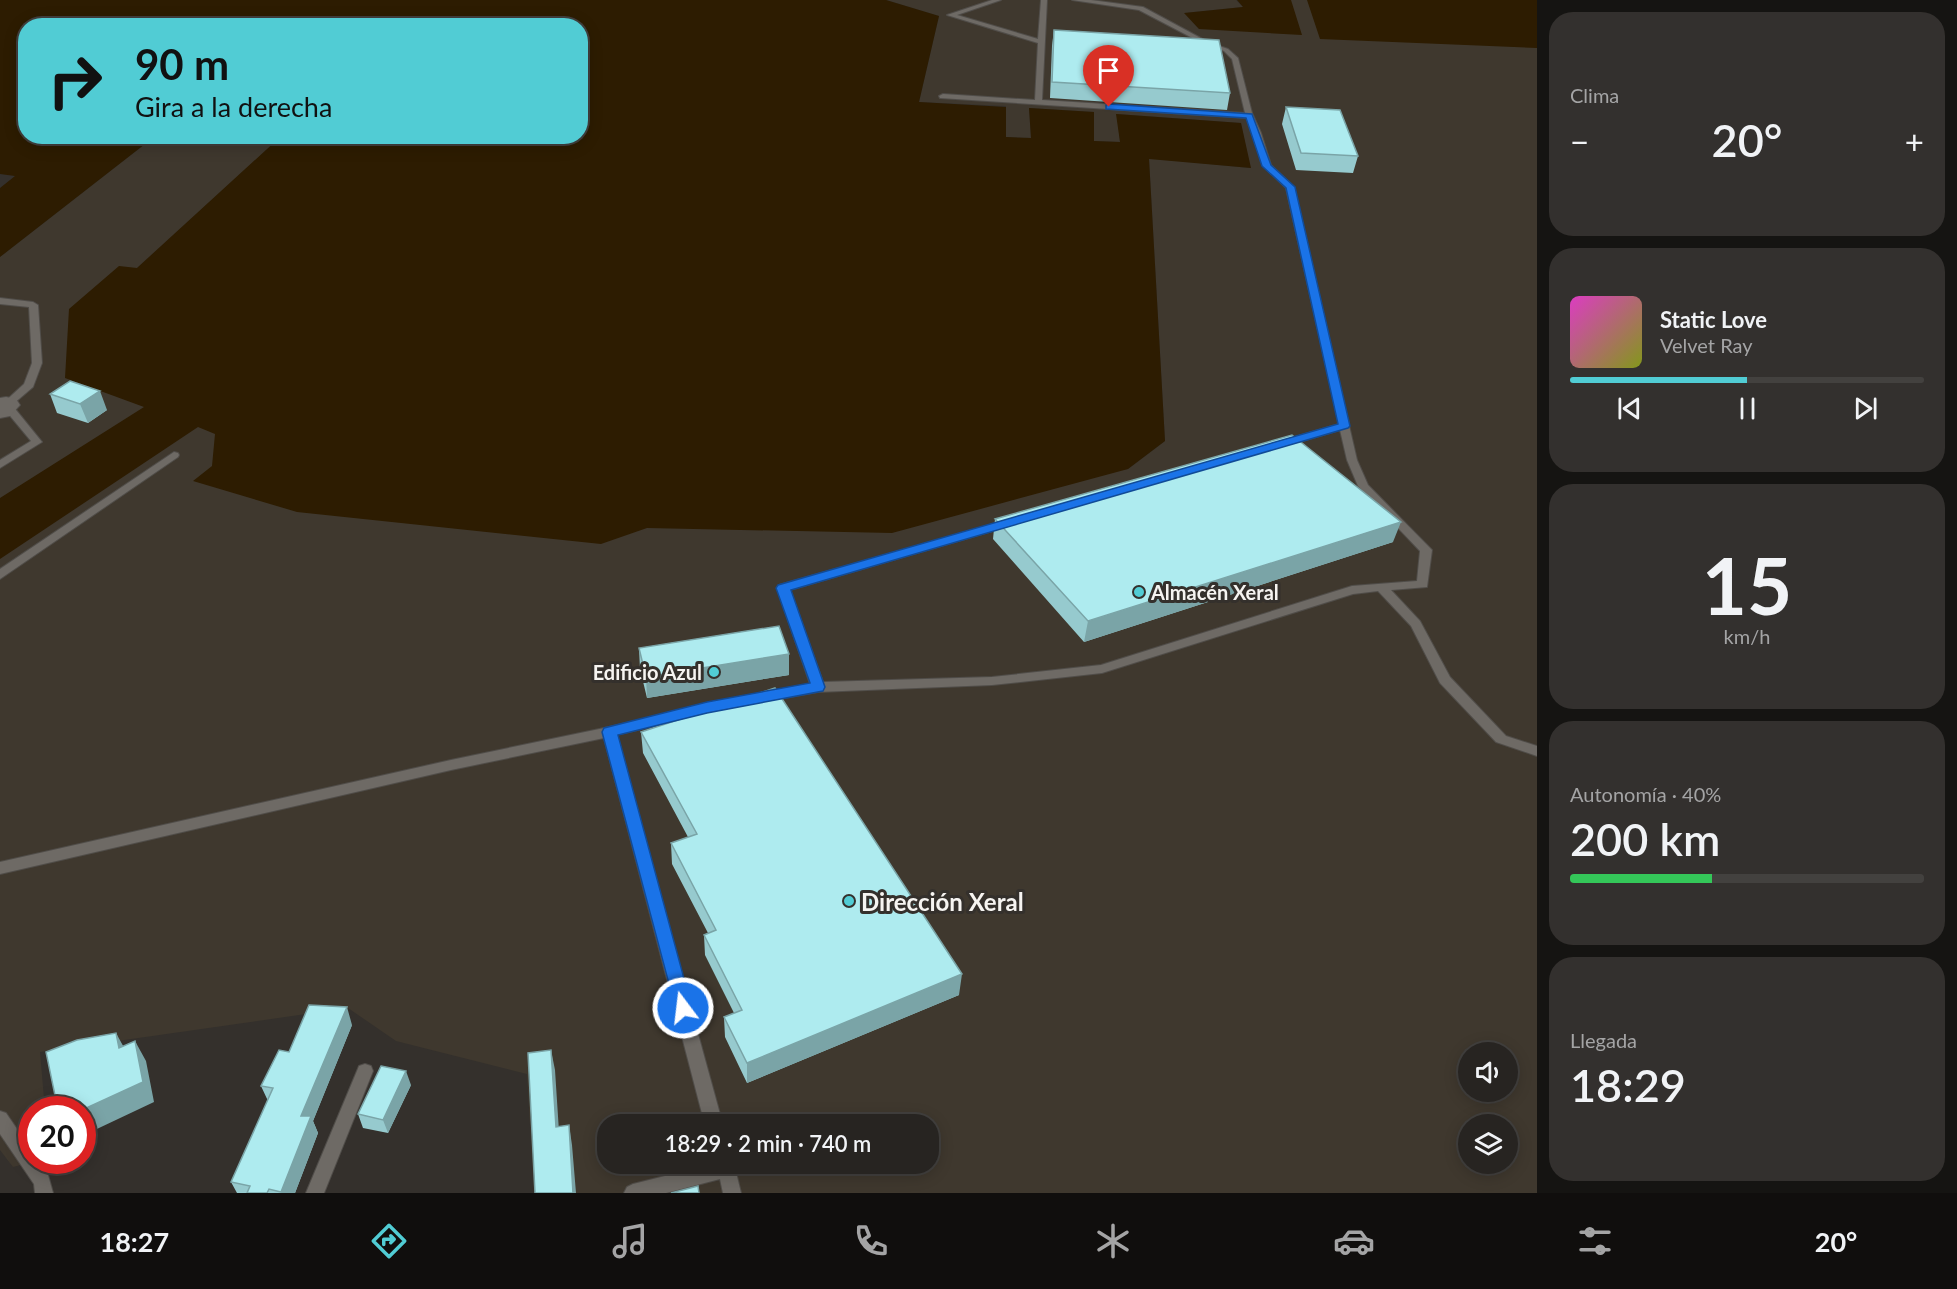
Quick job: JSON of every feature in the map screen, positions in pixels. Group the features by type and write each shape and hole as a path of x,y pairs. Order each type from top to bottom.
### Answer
{"lane":[{"path":"998,0 950,15 1042,42"},
{"path":"1038,102 1044,0"},
{"path":"0,868 451,765 609,732 707,707 818,687 992,681 1102,669 1352,590 1423,584 1426,550 1363,486 1352,460 1290,187 1267,166 1250,116 1235,58 1226,50 1206,43 1140,4 1075,0"},
{"path":"943,96 1250,116"},
{"path":"0,301 33,305 37,363 29,385 3,408 37,442 0,465"},
{"path":"1276,446 1344,426"},
{"path":"0,575 174,455"},
{"path":"818,687 783,588 1024,518"},
{"path":"1382,586 1416,624 1445,680 1501,739 1537,751"},
{"path":"609,732 711,1114"},
{"path":"315,1193 365,1071"},
{"path":"0,1119 42,1181 44,1193"},
{"path":"633,1193 698,1174"},
{"path":"728,1174 732,1193"}],"shaded area":[{"path":"0,0 886,0 939,16 919,102 1006,107 1006,137 1031,138 1029,108 1094,112 1094,141 1120,142 1116,114 1241,123 1251,168 1149,159 1165,441 1128,469 892,533 647,528 601,544 297,512 193,481 212,466 215,434 198,427 0,559 0,498 144,407 65,378 69,309 119,266 137,268 272,144 588,144 588,18 18,18 18,144 145,144 0,257 0,188 15,176 0,174"},
{"path":"886,0 1236,0 1243,7 1185,13 1199,29 1290,0 1307,0 1537,48 1537,1193 534,1193 527,1074 396,1041 348,1008 40,1052 44,1096 18,1096 18,1166 13,1167 0,1150 0,257 145,144 273,144 137,268 647,527 1128,469 1165,441 1149,158 1250,168 1241,123 1117,114 1120,142 1093,141 1094,112 1029,108 1031,138 1005,137 1006,106 919,102 939,16"},
{"path":"1237,0 1291,0 1302,35 1199,29 1184,13 1243,7"},
{"path":"1307,0 1537,0 1537,48 1320,39"}],"building":[{"path":"1054,30 1219,40 1230,93 1052,82"},
{"path":"1286,107 1340,110 1358,156 1301,153"},
{"path":"70,381 100,391 80,404 50,394"},
{"name":"Almacén Xeral","path":"1292,435 1401,522 1088,621 995,519"},
{"path":"779,626 789,654 646,677 639,648"},
{"name":"Dirección Xeral","path":"775,688 962,974 747,1063 724,1017 742,1010 704,935 716,930 671,843 697,834 641,732"},
{"path":"309,1005 347,1007 301,1116 311,1116 281,1192 269,1189 267,1193 247,1193 250,1186 231,1182 273,1088 261,1086 279,1050 289,1052"},
{"path":"116,1033 119,1048 135,1041 143,1082 96,1104 96,1096 55,1096 46,1052 77,1040"},
{"path":"551,1050 556,1127 569,1125 573,1193 535,1193 528,1053"},
{"path":"381,1066 406,1071 383,1120 358,1114"},
{"path":"698,1186 699,1193 671,1193"}],"place":[{"name":"Almacén Xeral","path":"1139,592"},
{"name":"Edificio Azul","path":"714,672"},
{"name":"Dirección Xeral","path":"849,901"}],"route":[{"path":"683,1008 609,732 707,707 818,687 783,588 1344,426 1290,187 1267,166 1250,116 1109,107"}]}
